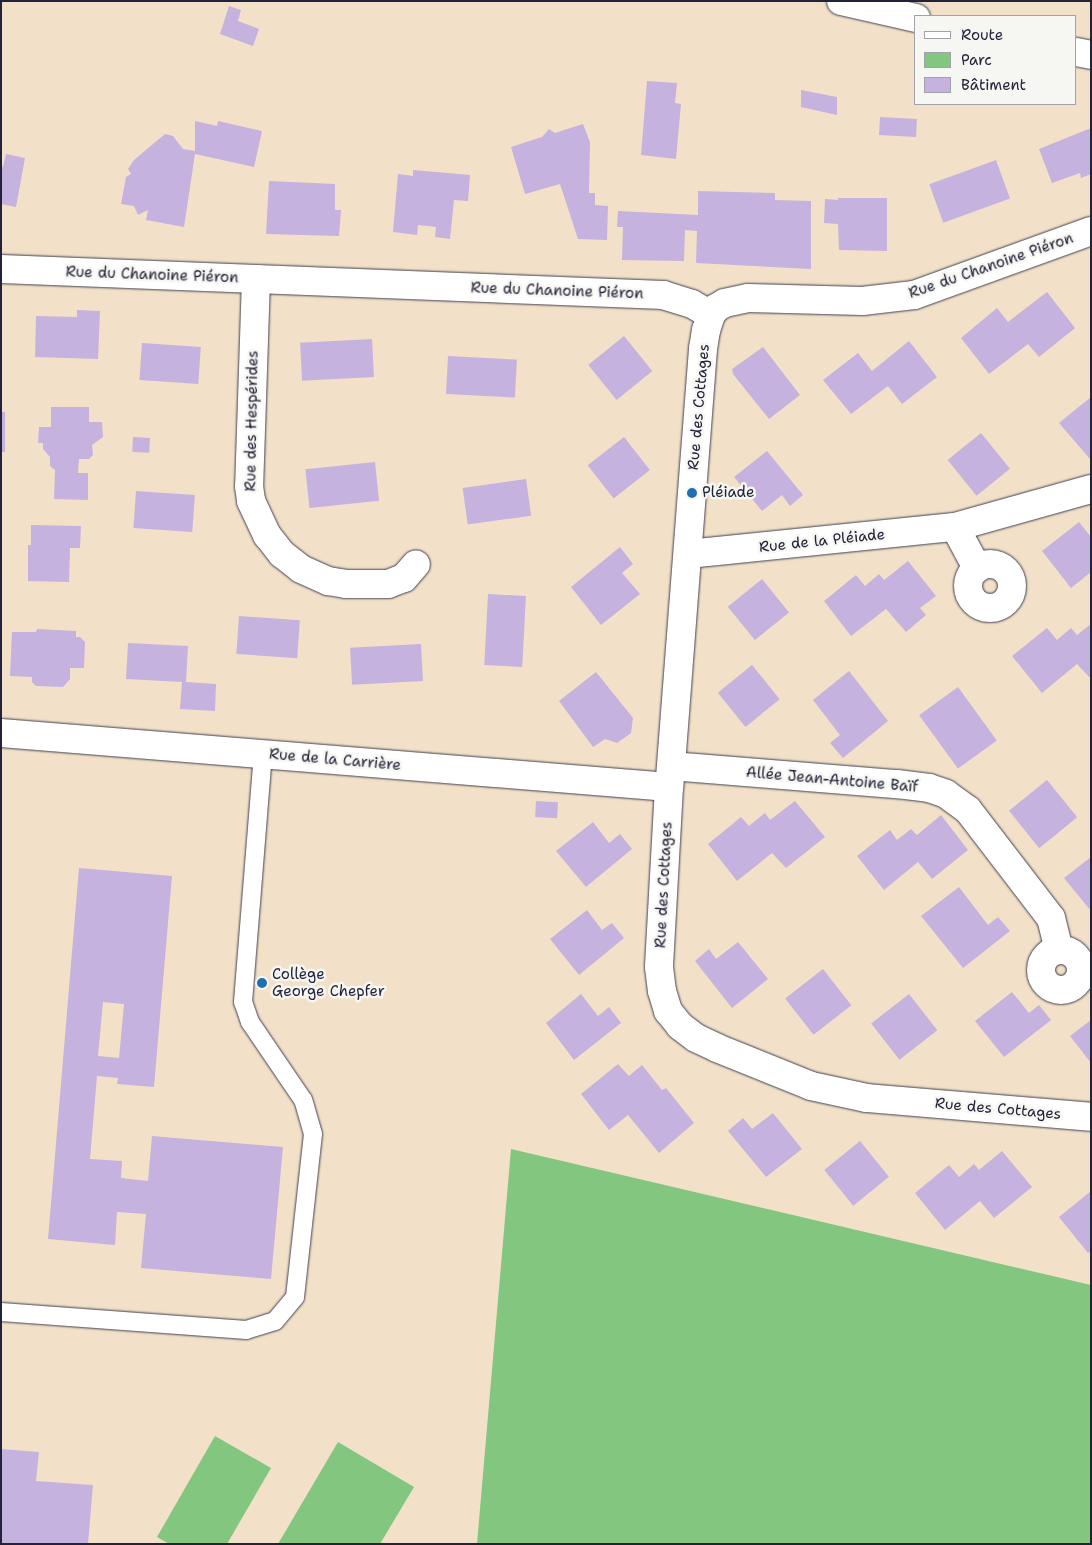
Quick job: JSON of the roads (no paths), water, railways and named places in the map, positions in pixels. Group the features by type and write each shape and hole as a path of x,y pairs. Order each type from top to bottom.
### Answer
{"street":[{"path":"841,1 914,18"},
{"path":"1077,52 1091,55"},
{"name":"Rue du Chanoine Piéron","path":"1,269 664,295 692,304 711,315 716,308 725,302 748,298 862,301 914,295 1091,231"},
{"name":"Rue des Hespérides","path":"256,279 249,486 251,501 267,535 282,554 301,569 328,581 346,584 388,584 404,578 416,564"},
{"name":"Rue des Cottages","path":"711,315 706,330 703,350 670,776 659,967 662,991 668,1011 680,1026 696,1038 811,1086 840,1094 867,1098 1091,1117"},
{"name":"Rue de la Pléiade","path":"688,554 955,527 1091,489"},
{"path":"955,527 977,568"},
{"name":"Rue de la Carrière","path":"1,733 263,754 670,776"},
{"name":"Allée Jean-Antoine Baïf","path":"670,776 897,784 929,788 946,794 968,810 1051,918 1059,950"}],"lane":[{"path":"1,1312 246,1330 275,1320 295,1297 313,1134 303,1100 250,1022 243,1002 263,754"}],"place":[{"name":"Pléiade","path":"692,493"},
{"name":"Collège George Chepfer","path":"262,983"}]}
